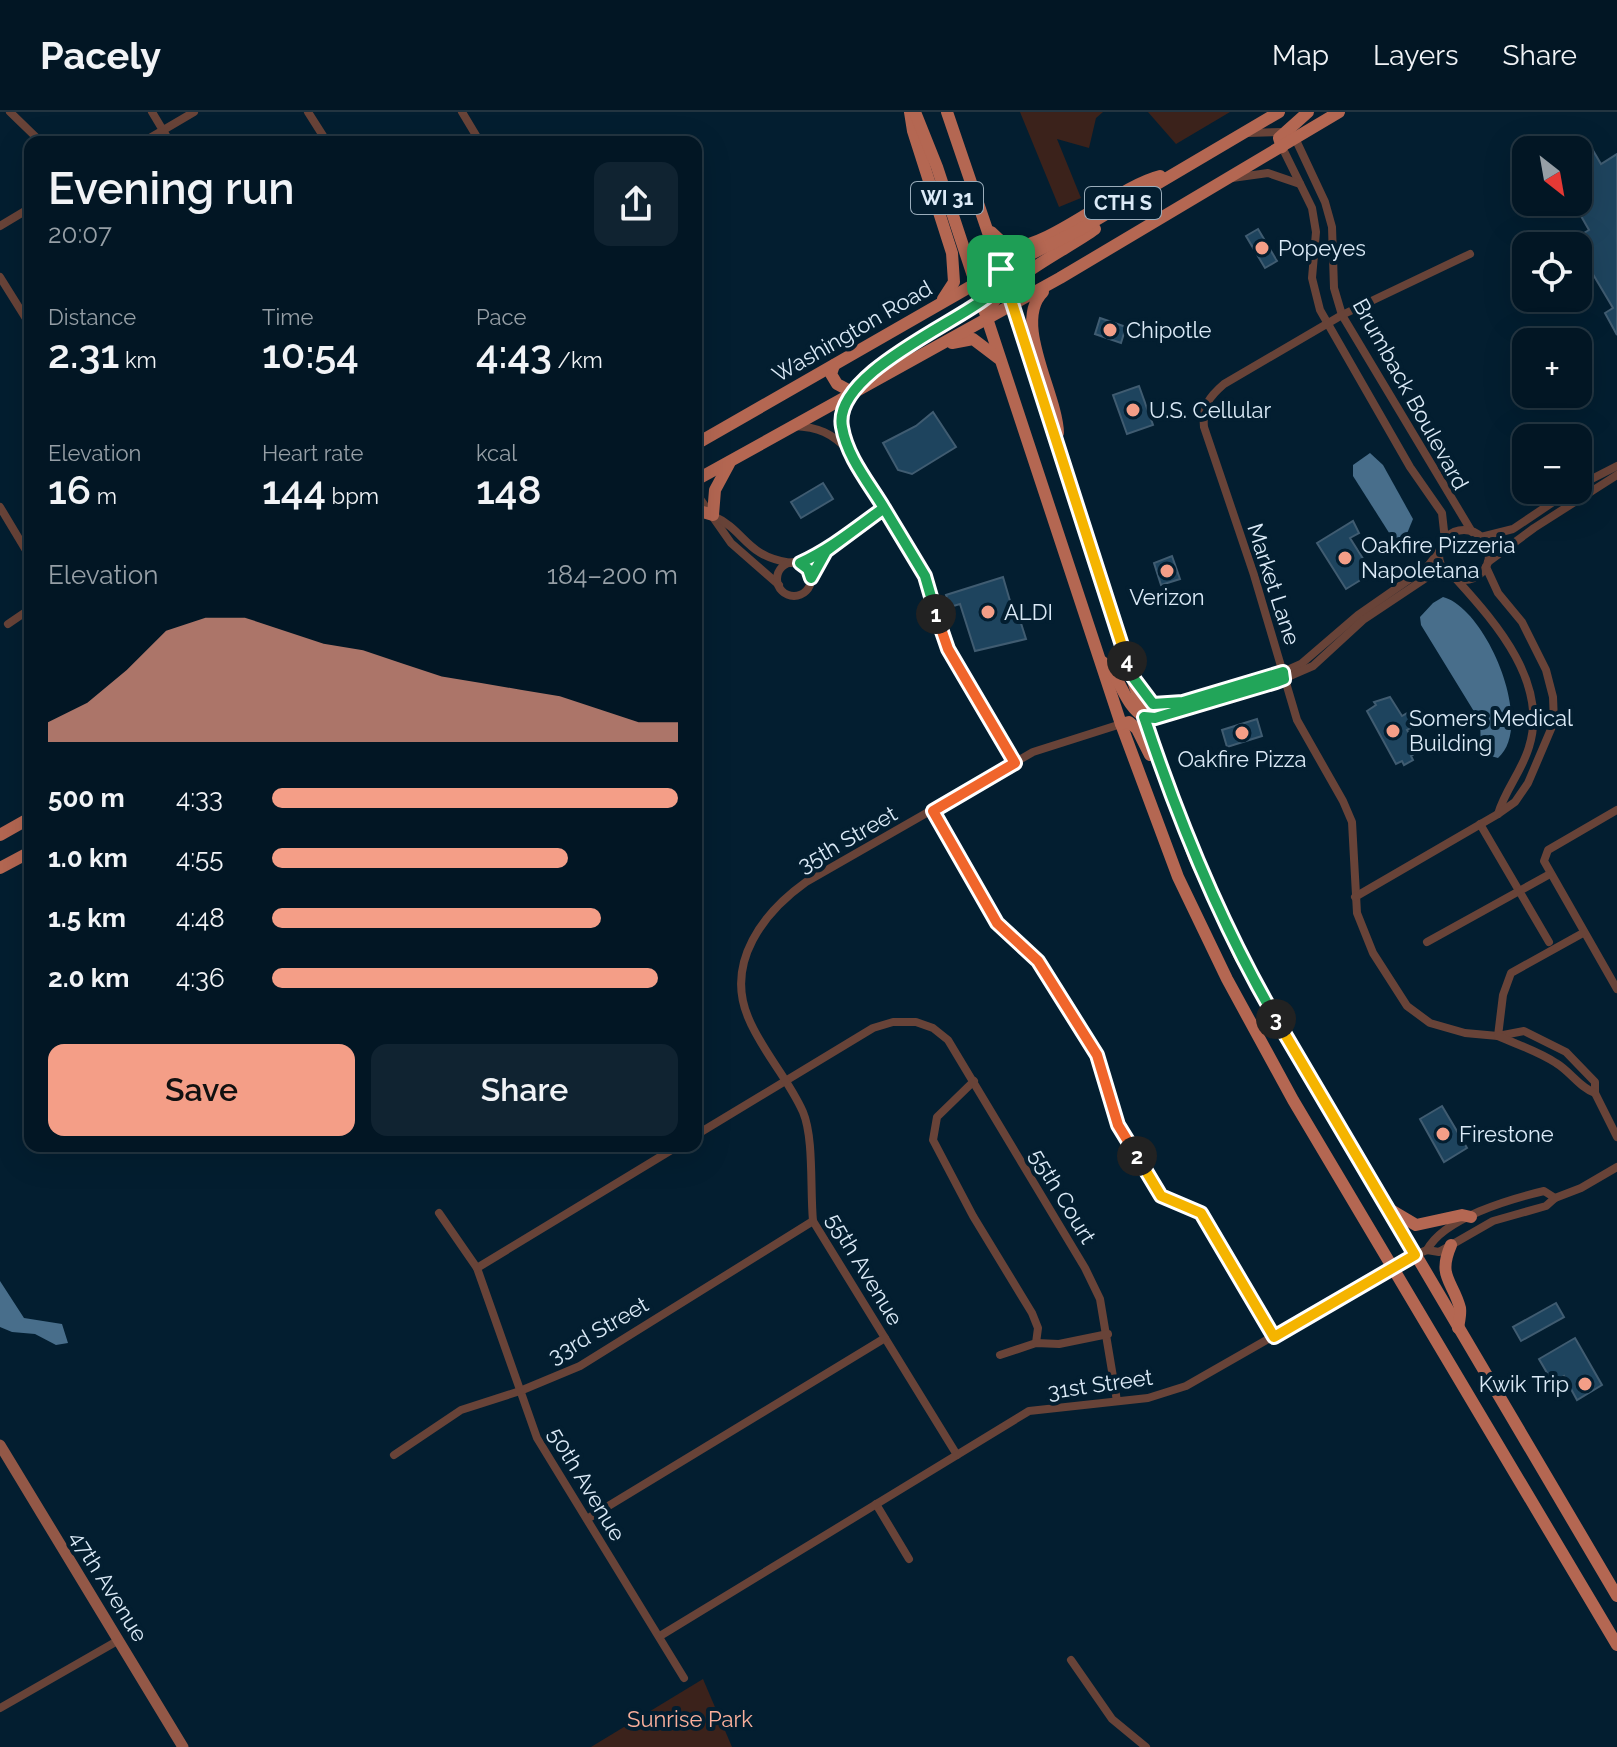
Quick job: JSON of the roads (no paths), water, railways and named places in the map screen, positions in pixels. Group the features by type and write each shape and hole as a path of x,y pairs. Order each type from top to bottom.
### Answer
{"main road":[{"name":"WI 31","path":"913,112 937,167 1121,724 1178,877 1227,979 1293,1100 1617,1645"},
{"path":"913,112 952,253 952,288 931,309"},
{"name":"WI 31","path":"947,112 1001,269 1144,717 1194,857 1239,955 1388,1209 1421,1253 1458,1328 1617,1596"},
{"name":"Washington Road","path":"702,441 974,284 1079,230 1279,112"},
{"path":"1289,135 1308,112"},
{"path":"1282,147 1279,138 1339,112"},
{"name":"CTH S","path":"702,477 1060,278 1282,147"},
{"path":"986,226 1001,244 1013,248 1023,246 1134,184 1171,173"},
{"path":"987,318 989,306 1006,285 1054,258 1171,173"},
{"path":"834,365 831,374 837,384 852,392 896,354 981,302 992,292 1001,269"},
{"path":"1058,448 1056,409 1030,320 1034,300 1060,278"},
{"path":"884,375 951,343 967,339 981,343 1001,362"},
{"path":"702,512 713,515 716,487 731,461"},
{"path":"1100,661 1115,674 1131,707 1144,717"},
{"path":"1121,724 1133,724 1148,752 1160,765"},
{"path":"0,835 24,821"},
{"path":"0,868 24,855"},
{"path":"1388,1209 1416,1225 1462,1215 1471,1217"},
{"path":"1451,1245 1445,1266 1450,1289 1461,1310 1458,1328"}],"street":[{"path":"10,112 35,136"},
{"path":"152,112 166,136"},
{"path":"153,136 194,112"},
{"path":"308,112 323,136"},
{"path":"462,112 476,136"},
{"path":"1243,133 1289,135"},
{"name":"Brumback Boulevard","path":"1289,135 1325,202 1332,227 1334,288 1342,315 1476,534"},
{"name":"Brumback Boulevard","path":"1282,147 1312,208 1316,232 1311,258 1312,288 1327,325 1410,467 1442,513 1445,540"},
{"path":"1226,179 1268,173 1301,184"},
{"path":"0,226 24,212"},
{"name":"Market Lane","path":"1470,254 1342,315 1224,384 1210,396 1203,411 1204,427 1297,720 1352,822 1355,897 1361,928 1407,1006 1430,1023 1465,1033 1498,1036 1524,1031 1566,1052 1595,1082 1595,1093 1617,1137"},
{"path":"0,277 24,315"},
{"path":"849,451 841,417 852,392"},
{"path":"791,426 815,427 836,437 849,451 925,576 948,649 1015,763"},
{"path":"1592,479 1617,466"},
{"path":"1457,580 1474,578 1487,564 1534,528 1617,475"},
{"path":"702,501 731,543 786,593 796,595 805,592 826,551"},
{"path":"1132,676 1153,704 1165,705 1283,676 1317,652 1358,615 1427,567 1445,540 1457,532 1476,534 1513,529 1550,504"},
{"path":"0,507 24,547"},
{"path":"779,585 779,571 826,551 884,508"},
{"path":"713,515 755,550 774,560 795,563 808,569 811,578"},
{"path":"1355,897 1515,802 1538,766 1554,722 1553,697 1536,647 1522,622 1498,593 1487,564 1488,548 1476,534"},
{"path":"1439,552 1439,560 1447,573 1457,580 1503,635 1533,701 1535,721 1531,743 1516,781 1502,798 1498,814"},
{"path":"1144,717 1155,718 1283,676 1321,660 1363,620 1429,576 1447,573"},
{"path":"8,624 24,613"},
{"name":"35th Street","path":"745,955 761,924 784,898 806,882 1033,752 1121,724"},
{"path":"1617,810 1548,850 1544,861 1583,933 1613,974 1617,989"},
{"path":"933,811 997,923 1038,961 1097,1055 1118,1125 1161,1196 1201,1213 1274,1337"},
{"path":"1480,824 1549,942"},
{"path":"1427,942 1550,874"},
{"path":"1498,1036 1503,995 1511,973 1583,933"},
{"name":"55th Avenue","path":"745,955 742,984 747,1015 803,1112 810,1137 809,1180 813,1221 957,1455"},
{"name":"55th Court","path":"785,1081 873,1028 893,1022 916,1022 933,1028 948,1040 1085,1268 1100,1299 1117,1401"},
{"name":"Market Lane","path":"1498,1036 1539,1052 1561,1065 1584,1089 1595,1093"},
{"path":"702,1131 785,1081"},
{"path":"974,1081 937,1117 933,1140 973,1216 1032,1313 1038,1328 1036,1343"},
{"path":"477,1268 668,1152"},
{"name":"31st Street","path":"1421,1253 1439,1252 1493,1221 1546,1206 1555,1198 1581,1188 1617,1167"},
{"name":"31st Street","path":"660,1636 1029,1411 1148,1398 1186,1386 1421,1253 1434,1238 1471,1217 1504,1202 1544,1191 1555,1198"},
{"name":"50th Avenue","path":"439,1213 477,1268 537,1438 684,1678"},
{"name":"33rd Street","path":"394,1455 461,1410 520,1391 580,1366 813,1221"},
{"path":"1000,1355 1036,1343 1059,1344 1108,1334"},
{"path":"587,1519 885,1338"},
{"name":"47th Avenue","path":"0,1445 183,1747"},
{"path":"876,1504 909,1559"},
{"path":"0,1708 119,1640"},
{"path":"1071,1660 1112,1719 1146,1747"}],"water":[{"path":"1370,453 1383,465 1413,519 1401,540 1393,539 1353,476 1353,465"},
{"path":"1443,597 1459,606 1475,622 1501,669 1509,695 1511,720 1508,742 1498,758 1485,752 1482,747 1478,718 1421,625 1420,617"},
{"path":"0,1281 24,1318 62,1324 68,1343 56,1345 35,1334 12,1332 0,1327"}],"place":[{"name":"Popeyes","path":"1262,248"},
{"name":"Chipotle","path":"1110,330"},
{"name":"U.S. Cellular","path":"1133,410"},
{"name":"Oakfire Pizzeria Napoletana","path":"1345,558"},
{"name":"Verizon","path":"1167,571"},
{"name":"ALDI","path":"988,612"},
{"name":"Somers Medical Building","path":"1393,731"},
{"name":"Oakfire Pizza","path":"1242,733"},
{"name":"Firestone","path":"1443,1134"},
{"name":"Kwik Trip","path":"1585,1384"}],"park label":[{"name":"Sunrise Park","path":"690,1719"}]}
